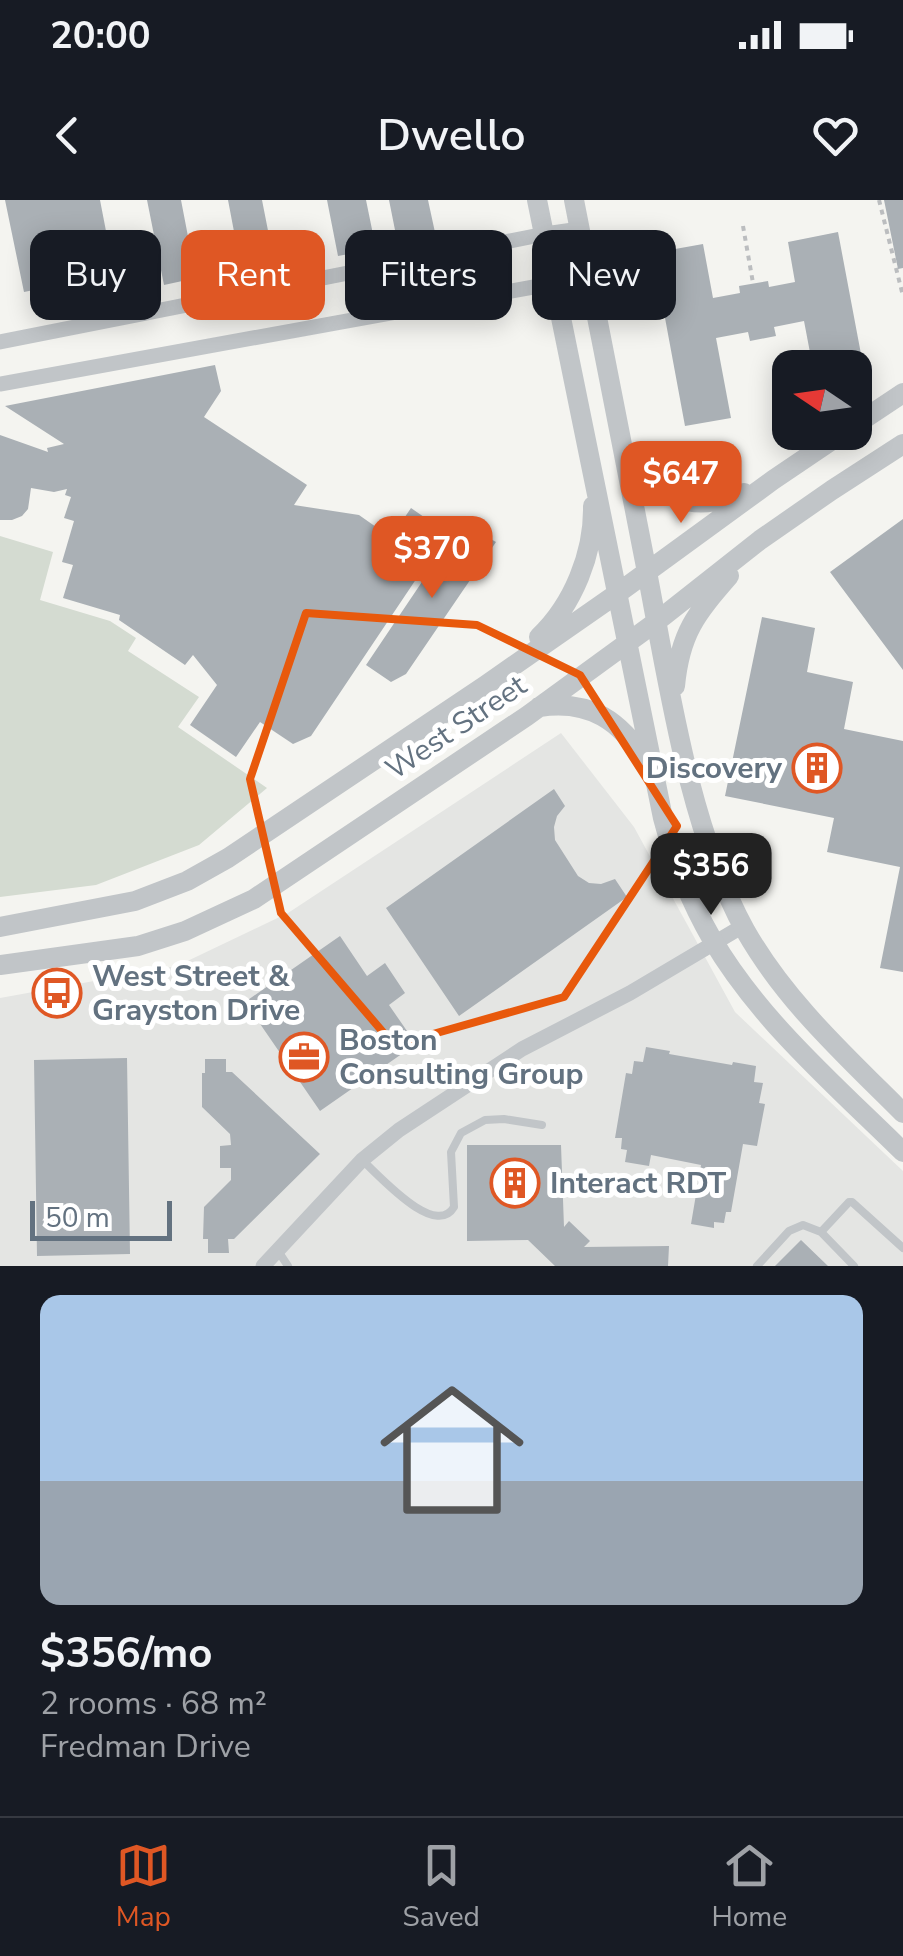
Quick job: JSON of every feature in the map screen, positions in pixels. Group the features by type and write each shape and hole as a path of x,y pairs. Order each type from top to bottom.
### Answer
{"street":[{"path":"538,200 543,230"},
{"path":"574,200 580,230"},
{"path":"0,342 532,236"},
{"path":"0,384 532,287"},
{"path":"562,320 672,854 714,942 754,1000 903,1152"},
{"path":"597,320 673,705 699,814 728,896 756,948 797,1004 903,1113"},
{"path":"872,414 903,393"},
{"name":"West Street","path":"0,965 138,946 234,910 274,887 538,708 760,540 903,444"},
{"path":"621,446 652,485 683,501 722,501 773,480"},
{"name":"West Street","path":"0,927 134,901 186,881 258,839 486,686 817,450"},
{"path":"486,686 552,624 567,603 579,578 588,542 593,514 592,470"},
{"path":"673,705 684,637 699,610 760,540"},
{"path":"538,708 568,704 596,713 633,741 656,778"},
{"path":"263,1266 362,1160 399,1130 522,1049 630,993 743,926"}],"lane":[{"path":"362,1160 416,1208 428,1216 444,1217 454,1207 451,1152 461,1133 485,1120 504,1118 542,1125"},
{"path":"820,1232 852,1202 903,1248"},
{"path":"757,1266 797,1226 809,1226 820,1232 854,1266"},
{"path":"278,1252 288,1266"}],"path":[{"path":"879,200 903,296"},
{"path":"743,226 753,283"}],"highlighted area":[{"path":"306,613 477,625 580,675 677,826 564,997 394,1045 281,913 250,779"}],"shaded area":[{"path":"0,536 53,552 40,600 110,621 136,638 128,651 199,697 178,727 267,788 199,845 96,885 0,897"},
{"path":"561,733 634,827 735,1012 903,1171 903,1266 0,1266 0,998 177,966 288,913"}],"building":[{"path":"5,200 100,200 106,230 30,230 30,291 24,292"},
{"path":"147,200 181,200 187,230 181,230 181,281 164,285 161,230 153,230"},
{"path":"228,200 262,200 268,230 234,230"},
{"path":"327,200 366,200 372,230 345,230 345,255 338,256"},
{"path":"389,200 428,200 434,230 395,230"},
{"path":"884,200 903,200 903,268 898,269"},
{"path":"838,232 860,350 810,350 804,321 774,327 776,336 750,341 748,332 716,338 731,418 685,426 665,320 676,320 676,249 703,244 713,298 740,293 739,286 768,281 769,287 795,282 788,242"},
{"path":"215,365 221,391 204,417 307,485 294,505 359,515 386,534 383,538 390,539 411,508 447,533 311,736 293,744 260,722 236,757 190,725 217,685 193,655 185,665 119,620 120,615 63,598 73,565 62,562 74,521 64,518 71,497 65,495 67,489 54,492 31,488 28,509 22,516 0,520 0,435 48,452 47,448 64,444 5,406"},
{"path":"465,518 485,528 482,534 496,542 406,674 391,682 366,665"},
{"path":"903,519 903,670 830,572"},
{"name":"Discovery","path":"762,617 815,628 807,672 853,682 844,729 903,741 903,972 880,968 900,867 827,852 834,818 725,796"},
{"path":"554,789 565,806 557,816 555,840 578,876 601,884 615,879 627,897 459,1016 386,908"},
{"path":"340,936 367,976 385,963 405,993 389,1005 416,1044 320,1111 245,1002"},
{"path":"646,1047 732,1065 733,1062 756,1066 754,1082 763,1083 759,1103 765,1104 757,1146 743,1144 731,1212 726,1212 724,1223 714,1222 714,1228 691,1224 701,1165 651,1155 649,1166 625,1162 627,1150 621,1149 622,1138 615,1138 626,1073 632,1074 634,1061 643,1062"},
{"path":"127,1058 130,1254 37,1256 34,1060"},
{"path":"205,1059 226,1059 226,1072 232,1072 320,1154 234,1239 228,1239 229,1253 208,1253 208,1239 203,1239 204,1207 231,1180 231,1168 220,1168 220,1146 231,1145 230,1134 202,1107"},
{"name":"Interact RDT","path":"467,1145 561,1145 564,1227 569,1221 590,1241 584,1247 669,1246 668,1266 555,1266 528,1240 467,1241"},
{"path":"801,1240 828,1266 775,1266"}],"place":[{"name":"Discovery","path":"817,768"},
{"name":"West Street & Grayston Drive","path":"57,993"},
{"name":"Boston Consulting Group","path":"304,1057"},
{"name":"Interact RDT","path":"515,1183"}]}
